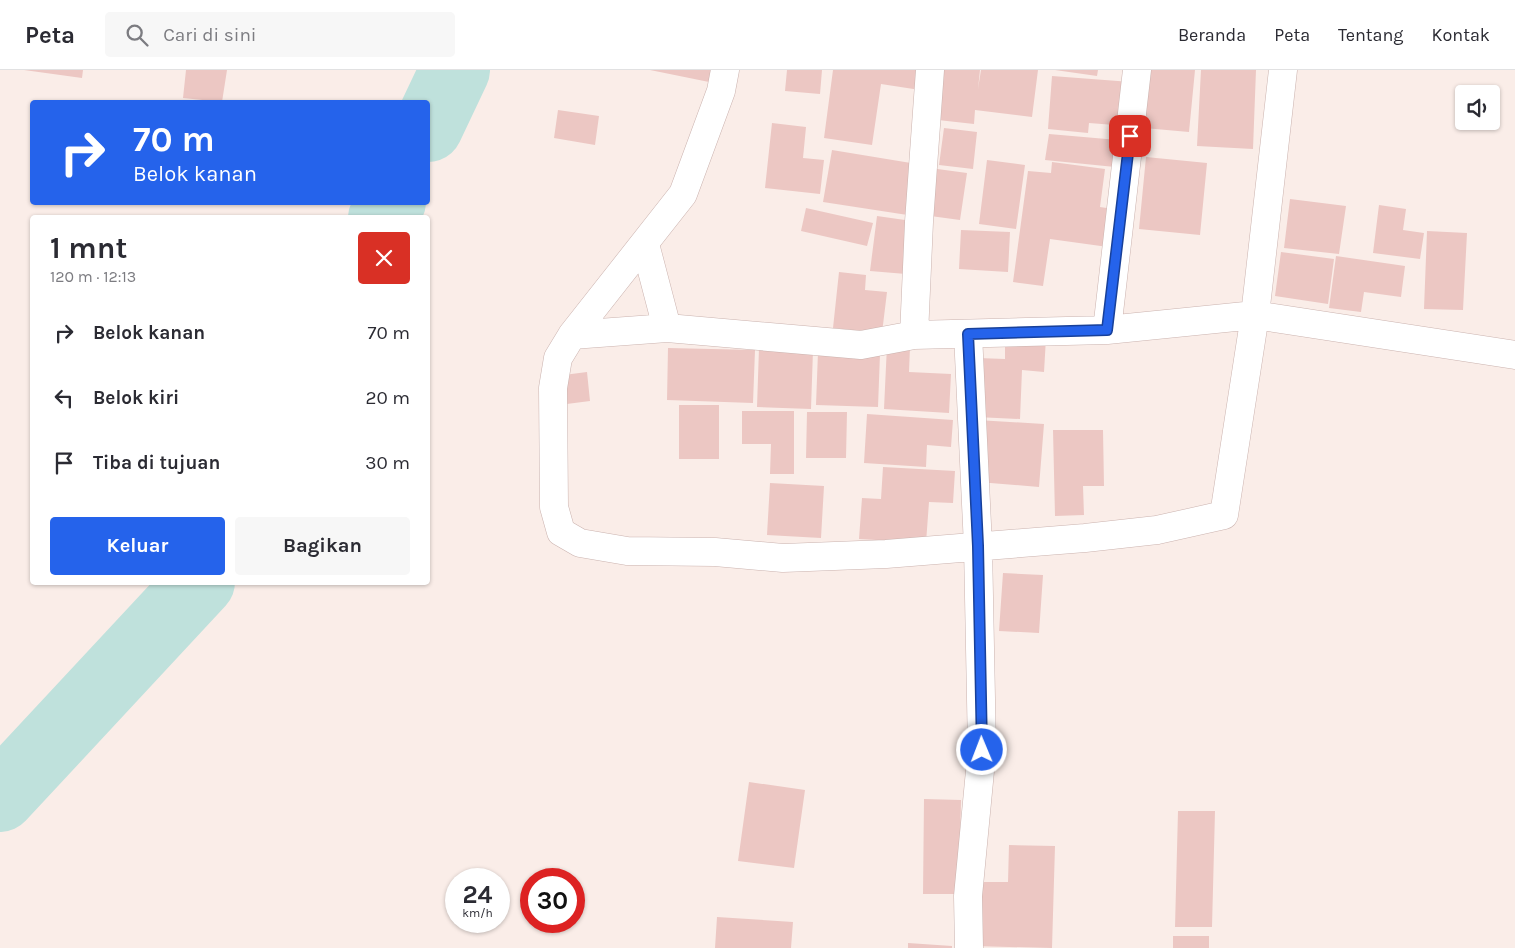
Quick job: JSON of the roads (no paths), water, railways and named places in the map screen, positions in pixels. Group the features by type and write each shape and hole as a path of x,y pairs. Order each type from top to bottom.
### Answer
{"street":[{"path":"725,70 721,91 683,194 572,334 558,358 553,388 554,507 561,532 580,543 627,551 715,552 783,558 886,554 1040,542 1157,530 1224,515 1255,315 1283,70"},
{"path":"914,335 919,222 930,70"},
{"path":"1107,330 1136,70"},
{"path":"645,244 668,328"},
{"path":"572,334 668,328 861,345 914,335 1107,330 1255,315 1515,356"},
{"path":"968,334 978,546 982,750 968,896 969,948"}],"waterway":[{"path":"430,123 455,70"},
{"path":"384,215 390,205"},
{"path":"0,797 197,585"}]}
